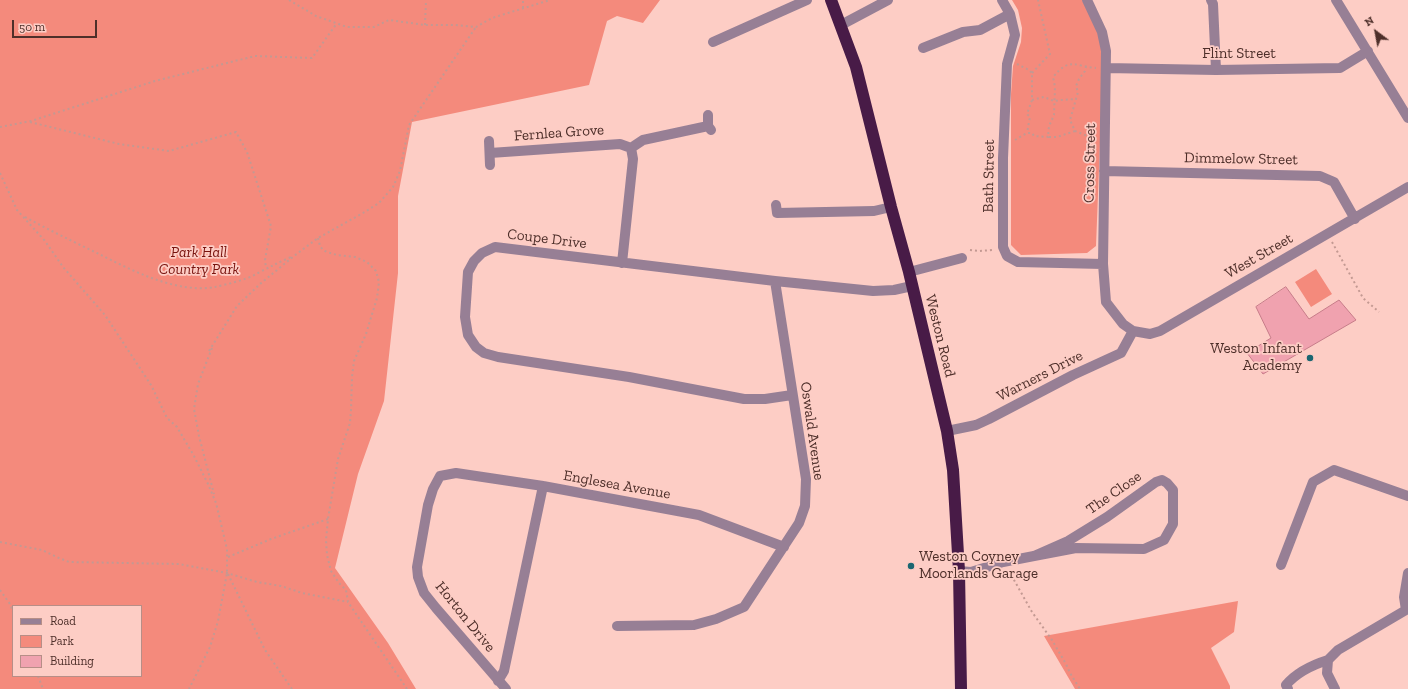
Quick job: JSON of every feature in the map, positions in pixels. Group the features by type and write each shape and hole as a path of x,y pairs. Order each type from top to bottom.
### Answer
{"highway":[{"name":"Weston Road","path":"831,0 856,67 909,272 947,431 952,470 960,571 961,689"}],"street":[{"path":"713,42 807,0"},
{"path":"841,25 888,0"},
{"name":"Bath Street","path":"1002,0 1010,14 1015,35 1007,64 1004,141 1003,247 1007,256 1018,262 1103,264"},
{"name":"Cross Street","path":"1086,0 1102,32 1106,51 1103,264 1106,302 1123,324"},
{"path":"1211,0 1213,4 1216,70"},
{"path":"1336,0 1408,118"},
{"path":"923,48 963,32 980,30 1010,14"},
{"name":"Flint Street","path":"1106,68 1216,70 1340,68 1368,51"},
{"path":"622,263 633,159 631,148 644,140 709,128 708,115"},
{"path":"489,141 490,165"},
{"name":"Fernlea Grove","path":"490,153 620,144 631,148"},
{"name":"Dimmelow Street","path":"1104,171 1320,176 1334,182 1354,219"},
{"name":"West Street","path":"1123,324 1133,331 1150,334 1160,331 1408,187"},
{"path":"776,205 777,213 874,211 891,207"},
{"name":"Coupe Drive","path":"792,394 765,399 744,400 629,377 498,357 484,353 476,347 468,335 465,317 468,272 474,261 482,253 495,247 775,281 873,291 894,290 912,286"},
{"path":"909,272 962,258"},
{"name":"Oswald Avenue","path":"617,626 694,625 716,619 744,606 799,523 804,506 806,479 775,281"},
{"name":"Warners Drive","path":"947,431 976,425 1073,375 1121,353 1133,331"},
{"path":"1281,566 1313,482 1334,470 1408,496"},
{"name":"Englesea Avenue","path":"440,476 456,473 543,486 699,515 784,547"},
{"name":"Horton Drive","path":"440,476 433,489 428,505 417,567 418,577 424,593 506,689"},
{"name":"The Close","path":"960,571 971,572 1002,562 1034,556 1076,548 1144,549 1164,540 1173,524 1172,490 1167,482 1162,480 1156,482 1068,541 1034,556"},
{"name":"Horton Drive","path":"498,681 504,671 543,486"},
{"path":"1288,689 1286,685 1294,676 1317,663 1328,660 1338,650 1407,610 1404,598 1408,573"},
{"path":"1328,660 1327,672 1335,689"}],"path":[{"path":"289,0 316,16 347,27 374,27 389,20 425,25 476,27"},
{"path":"425,25 426,0"},
{"path":"523,0 523,8"},
{"path":"209,351 237,306 260,284 318,238 379,203 393,188 400,171 409,125 476,27 492,18 550,0"},
{"path":"1027,133 1030,117 1027,114 1032,100 1032,73 1050,54 1038,0"},
{"path":"0,127 29,122 155,81 255,56 312,58 337,23"},
{"path":"1007,64 1020,65 1032,73"},
{"path":"1049,137 1048,131 1054,115 1055,87 1053,77 1061,67 1069,64 1077,64 1106,68"},
{"path":"1086,66 1085,71 1076,86 1078,92 1070,120 1075,130 1097,140 1105,141"},
{"path":"1032,100 1044,97 1054,101 1076,99"},
{"path":"29,122 119,144 169,151 236,132 247,152 270,226 265,260 266,268"},
{"path":"1004,141 1017,140 1027,133 1032,133 1034,136 1049,137 1075,130"},
{"path":"0,173 17,210 45,241 63,267 105,315 152,385 167,418 177,427 208,484 216,503"},
{"path":"22,215 58,235 136,272 182,286 197,288 214,287 258,273 294,256"},
{"path":"1327,234 1363,298 1379,312"},
{"path":"318,238 322,250 337,255 355,257 367,262 376,271 379,282 377,298 366,334 354,362 350,423 338,460 328,519 326,540 327,555 331,571 338,583 346,590 348,602 407,689"},
{"path":"189,689 210,647 218,621 227,573 228,557 221,518 199,436 194,409 198,384 214,341"},
{"path":"228,557 271,538 328,519"},
{"path":"0,542 42,550 69,562 180,564 227,573 257,582 282,586 302,593 348,602"},
{"path":"1002,562 1032,612 1052,640 1070,674 1080,689"},
{"path":"227,573 265,650 292,689"},
{"path":"0,590 12,609"},
{"path":"38,677 43,689"}],"green space":[{"name":"Park Hall Country Park","path":"0,0 660,0 643,23 617,16 607,21 589,85 412,122 398,196 398,273 384,401 358,474 335,568 388,643 416,689 0,689"},
{"path":"1012,0 1082,0 1099,33 1103,65 1096,246 1087,253 1021,255 1011,245 1011,94 1013,66 1021,42 1022,28 1018,10"},
{"path":"1316,269 1332,294 1311,307 1295,282"},
{"path":"1238,601 1234,632 1211,648 1230,686 1230,689 1075,689 1044,636"}],"building":[{"path":"1286,287 1309,319 1339,300 1356,320 1263,374 1247,353 1271,338 1256,307"}],"place":[{"name":"Weston Infant Academy","path":"1310,358"},
{"name":"Weston Coyney Moorlands Garage","path":"911,566"}]}
